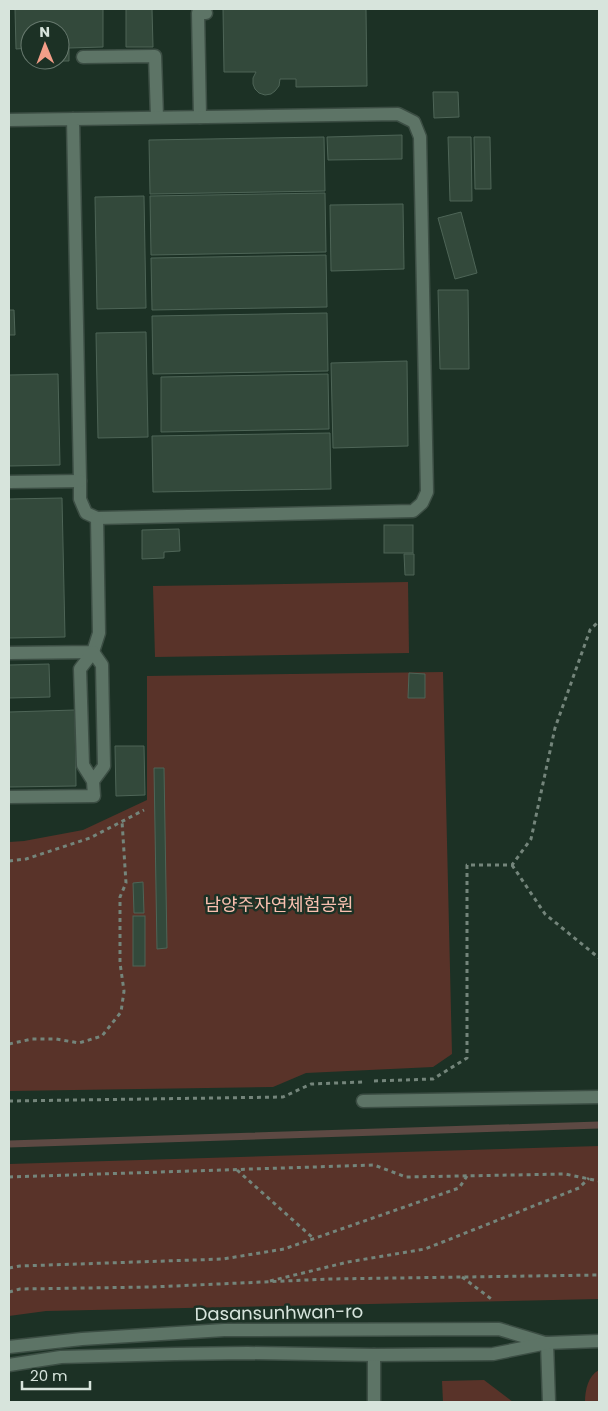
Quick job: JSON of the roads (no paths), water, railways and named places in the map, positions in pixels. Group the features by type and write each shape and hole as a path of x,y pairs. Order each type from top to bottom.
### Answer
{"street":[{"path":"200,117 198,13 206,13"},
{"path":"83,57 156,56 157,118"},
{"path":"9,120 73,118 398,114 414,122 420,137 427,492 422,503 414,511 97,518 86,513 80,498 73,118"},
{"path":"9,482 80,480"},
{"path":"94,782 83,765 80,669 93,652 99,633 97,518"},
{"path":"9,653 93,652"},
{"path":"9,797 94,796 94,782 104,766 102,664 93,652"},
{"path":"362,1101 599,1097"},
{"name":"Dasansunhwan-ro","path":"9,1347 82,1339 224,1330 499,1329 548,1343"},
{"name":"Dasansunhwan-ro","path":"9,1365 60,1357 175,1354 493,1354 548,1343 599,1341"},
{"path":"548,1343 549,1402"},
{"path":"374,1355 374,1402"}],"waterway":[{"path":"9,1144 599,1125"}],"park label":[{"name":"남양주자연체험공원","path":"279,905"}]}
